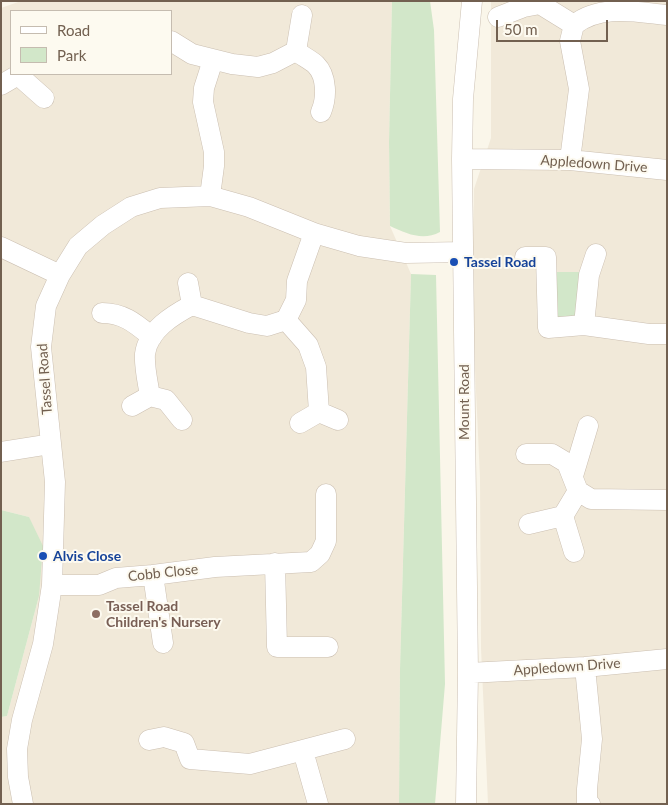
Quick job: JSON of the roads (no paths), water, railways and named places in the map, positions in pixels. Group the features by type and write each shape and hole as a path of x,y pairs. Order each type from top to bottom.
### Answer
{"street":[{"name":"Mount Road","path":"466,804 468,673 462,159 464,99 472,1"},
{"path":"498,17 540,3 574,25"},
{"path":"570,160 578,88 570,41 574,25 582,18 594,14 618,11 667,15"},
{"path":"296,51 302,15"},
{"path":"172,42 192,54 213,60 258,67 273,63 296,51"},
{"path":"296,51 316,65 323,74 325,98 321,112"},
{"path":"210,196 214,152 204,102 204,88 213,60"},
{"path":"12,78 44,98"},
{"name":"Appledown Drive","path":"462,159 570,160 667,170"},
{"name":"Tassel Road","path":"23,804 18,777 16,749 43,644 52,585 55,482 41,347 46,306 60,275 78,246 104,225 131,207 160,198 210,196 249,207 314,233 359,246 406,253 463,252"},
{"path":"150,396 145,352 152,336 170,317 192,305 250,323 267,326 286,320 296,300 297,281 314,233"},
{"path":"1,247 60,275"},
{"path":"584,325 590,275 596,254"},
{"path":"525,258 546,257 548,328 584,325 649,334 667,334"},
{"path":"188,282 192,305"},
{"path":"102,313 112,313 131,319 152,336"},
{"path":"286,320 308,344 316,367 318,412"},
{"path":"132,406 150,396 166,400 182,420"},
{"path":"318,412 338,420"},
{"path":"300,423 318,412"},
{"path":"574,552 563,516 576,484 588,426"},
{"path":"1,452 51,444"},
{"path":"526,454 552,454 566,463 576,484 591,499 667,500"},
{"name":"Cobb Close","path":"52,585 99,585 116,578 215,567 311,562 320,554 326,541 326,494"},
{"path":"530,524 563,516"},
{"path":"275,563 277,647 328,647"},
{"path":"152,575 163,643"},
{"name":"Appledown Drive","path":"468,673 585,667 667,659"},
{"path":"585,667 592,738 587,789 588,804"},
{"path":"149,740 164,737 184,743 190,760 250,764 345,739"},
{"path":"304,751 318,804"}],"place":[{"name":"Tassel Road","path":"454,262"},
{"name":"Alvis Close","path":"43,556"},
{"name":"Tassel Road Children's Nursery","path":"96,614"}]}
